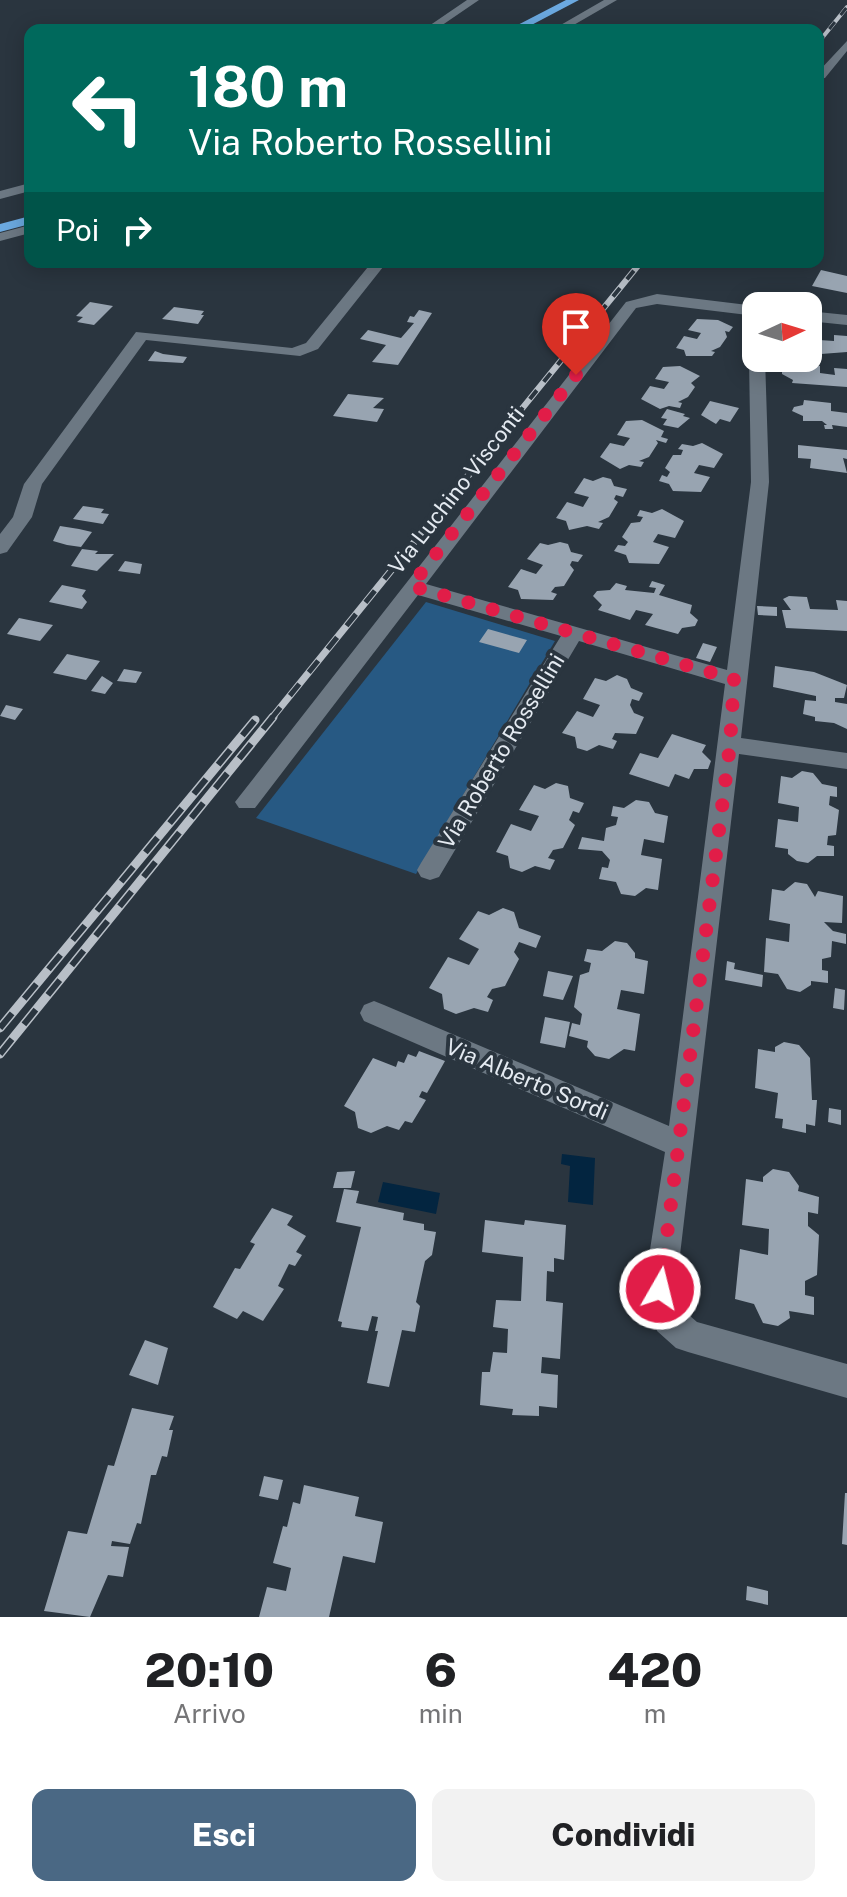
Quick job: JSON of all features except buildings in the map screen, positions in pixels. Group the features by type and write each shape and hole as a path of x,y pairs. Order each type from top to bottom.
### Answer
{"highway":[{"path":"525,24 574,0"},
{"path":"543,24 591,0"},
{"path":"0,214 24,208"},
{"path":"0,228 24,222"}],"street":[{"path":"437,24 474,0"},
{"path":"568,24 612,0"},
{"path":"824,72 847,44"},
{"path":"0,195 24,189"},
{"path":"0,237 24,231"},
{"path":"0,548 22,517 33,484 142,335 294,353 312,346 375,268"},
{"name":"Via Luchino Visconti","path":"247,802 631,305 657,299 742,309"},
{"path":"822,317 847,320"},
{"path":"757,372 760,482 734,679 730,745 681,1145 660,1289 669,1319 688,1336 847,1381"},
{"name":"Via Roberto Rossellini","path":"411,586 734,679"},
{"name":"Via Roberto Rossellini","path":"430,870 573,633"},
{"path":"730,745 847,761"},
{"name":"Via Alberto Sordi","path":"374,1013 681,1145"}],"shaded area":[{"path":"426,602 555,641 416,874 256,818"},
{"path":"562,1154 595,1158 593,1205 568,1202 570,1166 561,1164"},
{"path":"383,1182 440,1193 436,1214 378,1202"}],"railway":[{"path":"824,36 847,7"},
{"path":"516,416 636,268"},
{"path":"271,719 518,414"},
{"path":"0,1054 273,717"},
{"path":"0,1028 255,720"}],"route":[{"path":"576,375 411,586 734,679 730,745 681,1145 660,1289"}]}
